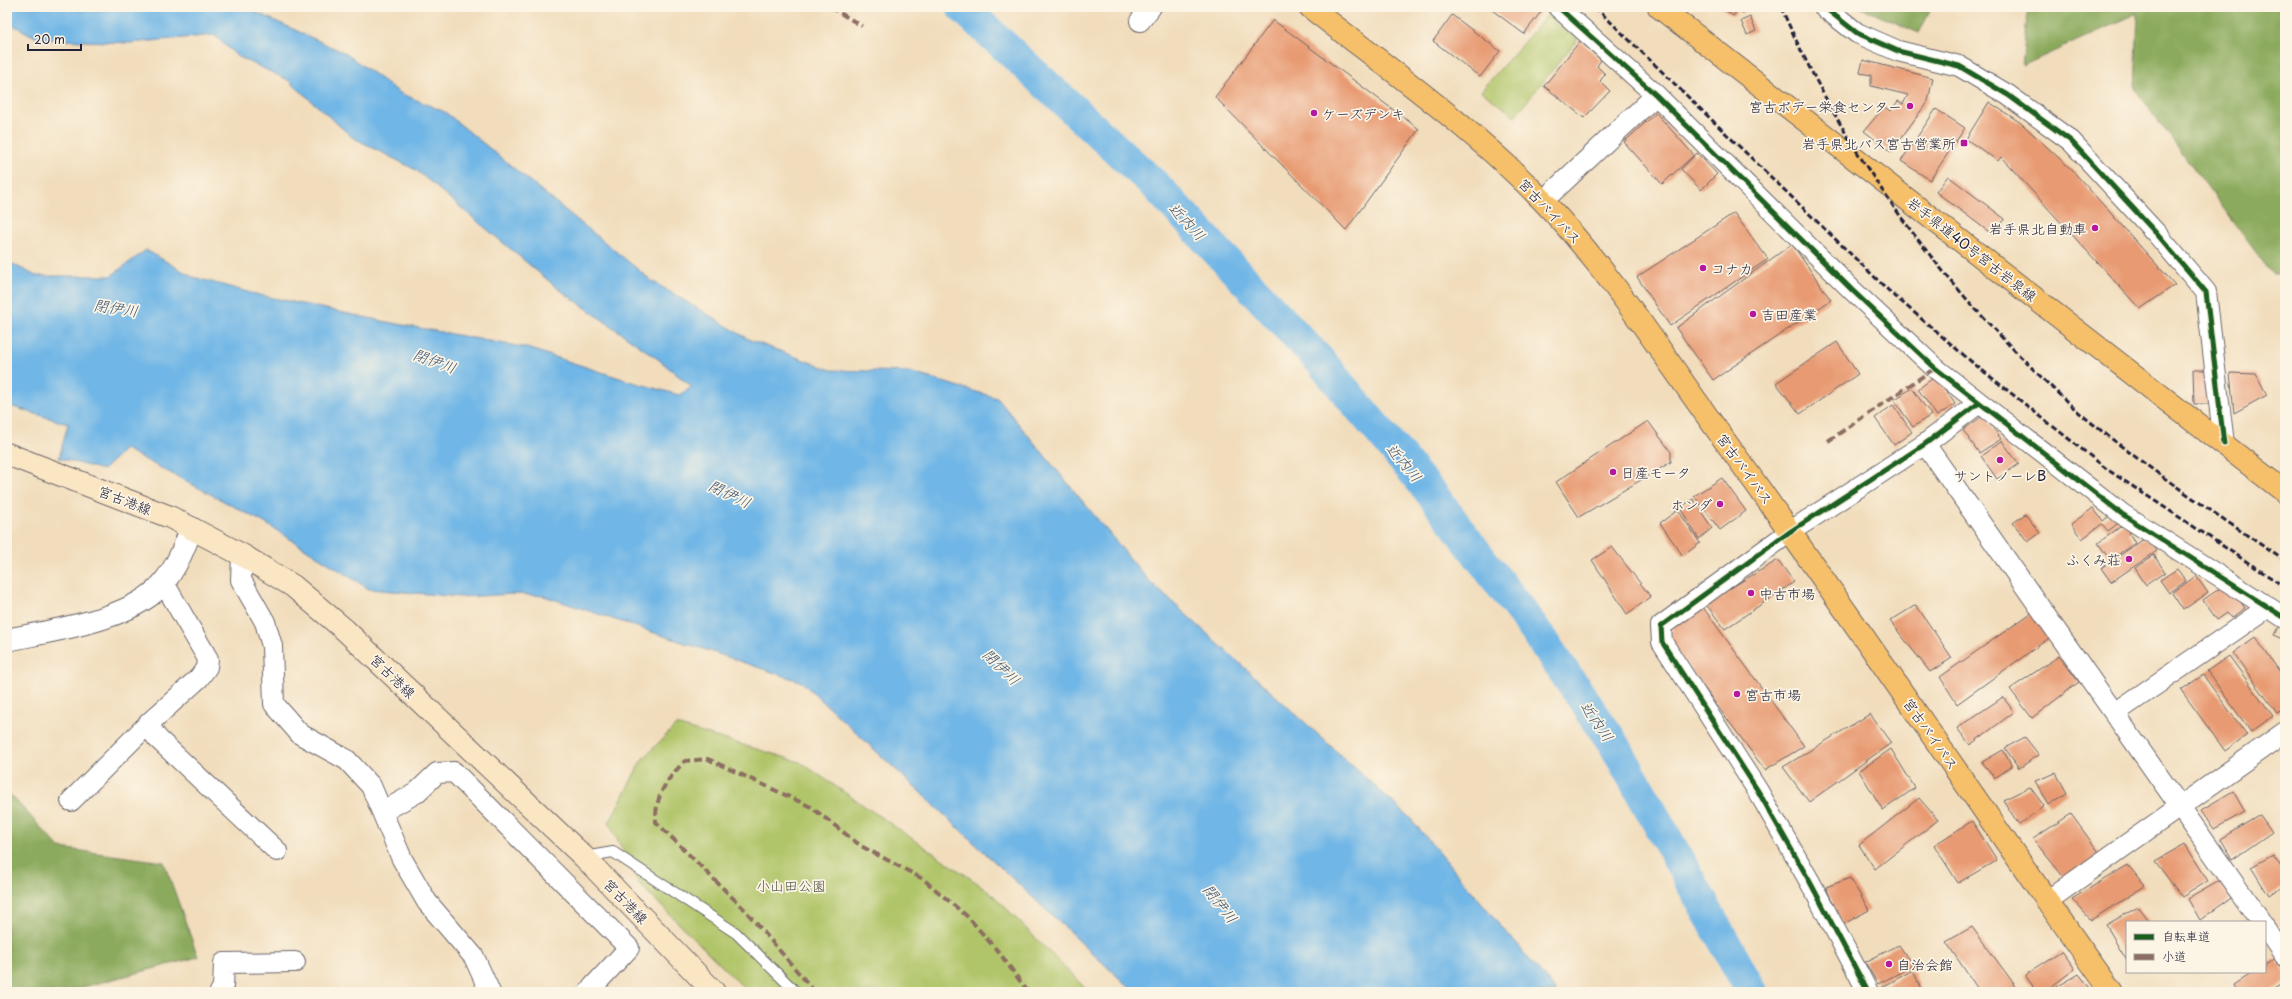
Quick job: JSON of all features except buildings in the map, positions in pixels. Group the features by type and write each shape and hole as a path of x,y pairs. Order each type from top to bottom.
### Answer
{"main road":[{"name":"宮古バイパス","path":"1310,7 1470,133 1543,200 1595,262 1791,531 2047,901 2112,992"},
{"name":"岩手県道40号宮古岩泉線","path":"1659,7 2285,492"},
{"name":"宮古港線","path":"7,454 170,517 242,555 293,586 345,630 584,857 714,992"}],"street":[{"path":"1558,7 1656,95 1852,290 1935,368 2122,514 2267,608 2285,618"},
{"path":"1824,7 1857,33 1898,51 1959,66 2008,95 2071,140 2151,227 2206,292 2224,444"},
{"path":"1543,200 1656,95"},
{"path":"1868,992 1810,882 1758,791 1662,642 1661,626 1791,531 1925,444 1979,403"},
{"path":"1925,444 2260,921"},
{"path":"7,640 92,622 137,604 164,582 184,550 191,528"},
{"path":"242,555 241,580 265,622 272,646 274,704 300,734 348,760 371,786 402,859 427,902 474,957 490,992"},
{"path":"70,801 148,724 199,678 207,667 208,658 164,582"},
{"path":"2115,714 2267,608"},
{"path":"148,724 157,738 277,851"},
{"path":"2047,901 2285,732"},
{"path":"382,812 416,793 437,773 454,772 629,948 588,992"},
{"path":"2266,928 2285,956"},
{"path":"220,992 223,987 224,963 295,962"}],"lane":[{"path":"584,857 614,852 736,933 796,992"}],"green space":[{"path":"1859,7 1932,7 1919,33"},
{"path":"2028,7 2285,7 2285,274 2272,274 2135,89 2138,13 2022,66"},
{"path":"1549,13 1578,39 1515,116 1481,91"},
{"name":"小山田公園","path":"676,725 800,762 989,891 1089,992 748,992 640,885 609,823 641,761"},
{"path":"7,791 60,848 164,862 198,957 64,992 7,992"}],"water":[{"name":"閉伊川","path":"7,7 48,7 96,11 115,7 245,7 345,53 400,93 445,112 652,281 750,340 831,370 909,372 997,398 1148,580 1410,818 1557,992 1134,992 802,682 544,596 515,594 461,597 369,589 265,523 125,449 103,470 59,458 68,424 7,405 7,261 36,276 111,276 146,250 193,277 255,294 387,322 527,348 629,381 679,395 692,387 658,359 556,287 416,170 352,137 288,80 237,56 214,35 130,43 39,39 7,22"}],"waterway":[{"name":"近内川","path":"962,7 1156,186 1321,362 1432,494 1532,626 1614,744 1752,992"}],"railway":[{"path":"1595,7 1889,291 1973,363 2108,470 2285,587"},
{"path":"1781,7 1804,56 1829,103 1885,194 1916,237 1984,319 2040,376 2088,420 2167,480 2285,561"}],"marked path":[{"path":"830,7 862,26"},
{"path":"1828,441 1935,368"},
{"path":"815,992 744,909 656,822 656,812 663,788 685,761 708,759 811,807 861,846 923,879 968,917 1001,955 1028,992"}],"cycle path":[{"path":"1558,7 1656,95 1852,290 1935,368 2122,514 2285,618"},
{"path":"1824,7 1857,33 1898,51 1959,66 2008,95 2071,141 2156,233 2206,292 2224,444"},
{"path":"1868,992 1810,882 1758,791 1662,642 1661,626 1791,531 1925,444 1979,403"}],"place":[{"name":"宮古ボデー栄食センター","path":"1910,106"},
{"name":"ケーズデンキ","path":"1314,113"},
{"name":"岩手県北バス宮古営業所","path":"1964,143"},
{"name":"岩手県北自動車","path":"2095,228"},
{"name":"コナカ","path":"1703,268"},
{"name":"吉田産業","path":"1753,314"},
{"name":"サントノーレB","path":"2000,460"},
{"name":"日産モータ","path":"1613,472"},
{"name":"ホンダ","path":"1720,504"},
{"name":"ふくみ荘","path":"2129,559"},
{"name":"中古市場","path":"1751,593"},
{"name":"宮古市場","path":"1737,694"},
{"name":"自治会館","path":"1889,964"}]}
